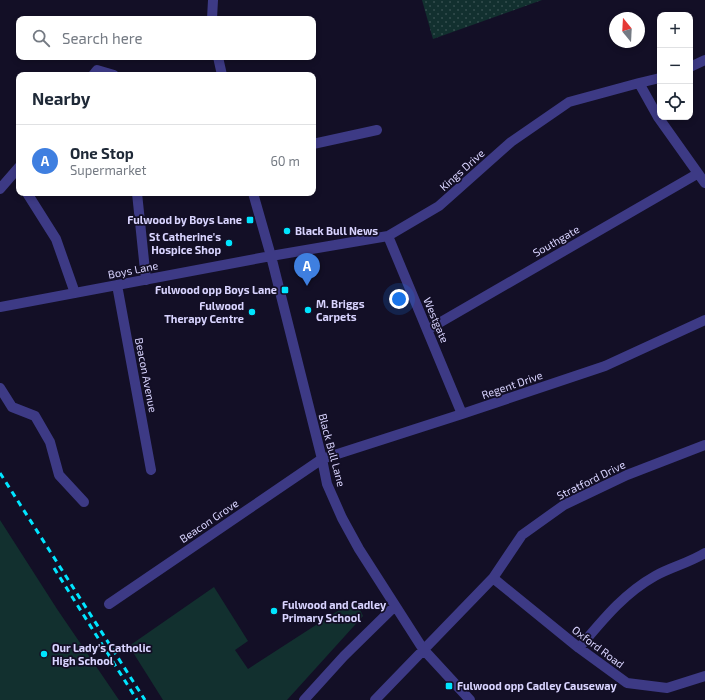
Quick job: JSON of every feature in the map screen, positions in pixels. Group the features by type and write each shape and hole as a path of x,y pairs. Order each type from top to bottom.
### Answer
{"street":[{"path":"212,16 213,0"},
{"path":"219,60 221,72"},
{"path":"693,66 705,60"},
{"name":"Kings Drive","path":"270,256 388,236 439,206 511,142 569,102 657,79"},
{"path":"638,83 657,109"},
{"path":"664,120 697,174 705,183"},
{"path":"316,143 377,130"},
{"path":"0,190 16,174"},
{"name":"Southgate","path":"427,330 697,174"},
{"path":"29,196 56,239 75,293"},
{"path":"137,196 146,280"},
{"name":"Black Bull Lane","path":"254,196 322,459 327,484 342,518 359,549 423,649 470,700"},
{"name":"Westgate","path":"388,236 462,414"},
{"name":"Boys Lane","path":"0,307 270,256"},
{"name":"Beacon Avenue","path":"117,285 151,470"},
{"name":"Regent Drive","path":"322,459 605,366 705,320"},
{"path":"0,388 12,407 35,416 50,442 59,475 84,502"},
{"name":"Stratford Drive","path":"375,700 493,578 522,535 564,505 627,475 705,445"},
{"name":"Beacon Grove","path":"110,604 322,459"},
{"path":"579,648 603,618 627,595 655,576 695,559 705,553"},
{"name":"Oxford Road","path":"493,578 579,648 627,683 667,688 705,676"},
{"path":"304,700 344,656 395,606"}],"green space":[{"path":"422,0 542,0 433,39"},
{"name":"Our Lady's Catholic High School","path":"0,520 57,609 119,700 0,700"},
{"path":"214,587 248,641 235,650 248,669 350,603 356,601 363,616 287,700 163,700 129,646"}],"railway":[{"path":"0,473 145,700"},
{"path":"54,568 137,700"}],"place":[{"name":"Fulwood by Boys Lane","path":"250,220"},
{"name":"Black Bull News","path":"287,231"},
{"name":"St Catherine's Hospice Shop","path":"229,243"},
{"name":"One Stop","path":"307,286"},
{"name":"Fulwood opp Boys Lane","path":"285,290"},
{"name":"M. Briggs Carpets","path":"308,310"},
{"name":"Fulwood Therapy Centre","path":"252,312"},
{"name":"Fulwood and Cadley Primary School","path":"274,611"},
{"name":"Our Lady's Catholic High School","path":"44,654"},
{"name":"Fulwood opp Cadley Causeway","path":"449,686"}]}
